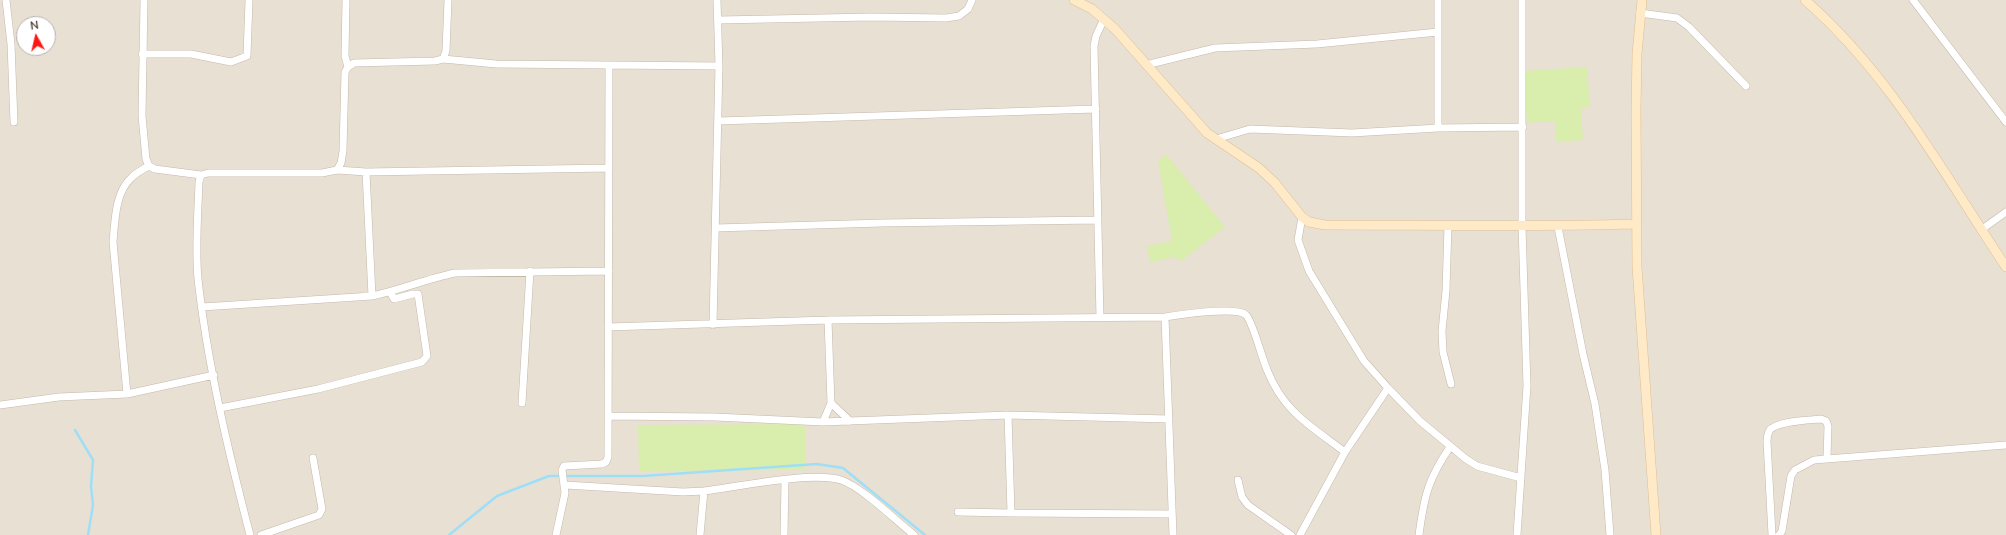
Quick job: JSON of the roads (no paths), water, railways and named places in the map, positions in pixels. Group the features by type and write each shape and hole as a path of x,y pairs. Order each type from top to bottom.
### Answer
{"street":[{"path":"6,0 11,44 14,122"},
{"path":"144,0 142,116 146,159 149,166 155,169 200,175 208,173 322,174 337,170 366,172 609,168"},
{"path":"142,54 191,54 231,62 243,59 247,56 249,0"},
{"path":"346,0 345,56 348,67"},
{"path":"443,59 446,51 448,0"},
{"path":"713,325 719,121 719,20 717,0"},
{"path":"719,20 859,17 946,18 959,16 968,9 972,0"},
{"path":"1074,0 1104,19 1207,133 1229,146 1259,168 1275,183 1302,217 1309,222 1325,225 1558,227 1636,224"},
{"path":"1438,0 1438,128"},
{"path":"1517,535 1527,386 1522,226 1522,0"},
{"path":"1642,0 1637,54 1636,224 1640,316 1656,535"},
{"path":"1805,0 1844,37 1900,106 2006,267"},
{"path":"1913,0 2006,122"},
{"path":"1640,13 1677,18 1689,26 1746,86"},
{"path":"1100,318 1094,46 1096,36 1104,19"},
{"path":"1146,65 1216,48 1317,44 1438,32"},
{"path":"337,170 341,163 343,152 345,72 348,67 354,63 435,61 443,59 496,64 719,66"},
{"path":"556,535 563,509 565,485 562,473 566,465 586,465 606,462 608,457 609,66"},
{"path":"719,121 1096,109"},
{"path":"1216,139 1250,129 1344,133 1438,128 1523,127"},
{"path":"127,394 113,242 114,227 119,199 124,186 132,177 149,166"},
{"path":"366,172 372,296"},
{"path":"200,175 197,247 202,307 220,408 250,535"},
{"path":"1981,230 2006,212"},
{"path":"1302,217 1298,240 1309,271 1364,361 1420,421 1450,447 1477,466 1521,478"},
{"path":"716,228 979,221 1098,220"},
{"path":"1448,225 1446,291 1442,331 1443,352 1451,384"},
{"path":"1558,227 1583,354 1596,404 1605,470 1610,535"},
{"path":"522,403 530,271"},
{"path":"202,307 372,296 390,292 425,280 455,273 609,271"},
{"path":"220,408 318,389 422,362 427,356 418,294 394,299 390,292"},
{"path":"608,327 713,325 828,320 1165,317 1206,312 1240,312 1246,315 1258,342 1268,373 1284,403 1294,413 1345,452"},
{"path":"1165,317 1173,535"},
{"path":"823,422 831,403 828,320"},
{"path":"0,405 59,397 127,394 214,375"},
{"path":"1300,535 1345,452 1388,388"},
{"path":"831,403 850,421"},
{"path":"608,416 823,422 1008,415 1169,419"},
{"path":"1008,415 1011,513"},
{"path":"1772,535 1766,440 1769,431 1776,426 1783,424 1821,419 1826,421 1828,426 1828,458"},
{"path":"1779,535 1782,531 1791,476 1795,470 1814,460 2006,445"},
{"path":"1419,535 1428,483 1438,464 1450,447"},
{"path":"261,535 319,515 322,509 313,458"},
{"path":"565,485 683,492 704,491 785,480 820,478 841,480 864,495 914,535"},
{"path":"784,535 785,480"},
{"path":"1238,480 1242,497 1248,505 1291,535"},
{"path":"700,535 704,491"},
{"path":"958,512 1172,514"}],"waterway":[{"path":"75,430 93,460 91,486 93,505 88,535"},
{"path":"449,535 497,496 549,476 643,476 817,464 843,468 925,535"}]}
